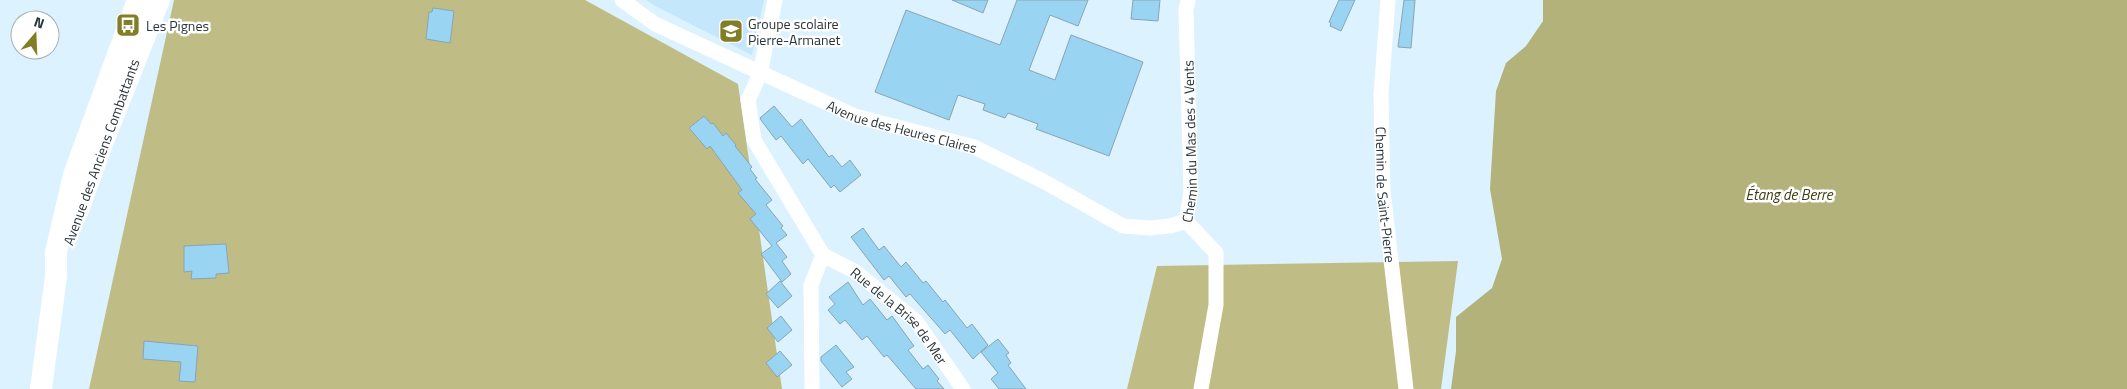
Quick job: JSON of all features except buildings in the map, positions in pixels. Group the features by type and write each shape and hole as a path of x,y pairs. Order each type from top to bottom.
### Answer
{"main road":[{"name":"Avenue des Anciens Combattants","path":"40,389 56,276 56,252 74,176 138,0"},
{"name":"Avenue des Anciens Combattants","path":"56,276 100,148 159,0"}],"street":[{"name":"Avenue des Heures Claires","path":"622,0 655,24 760,74 854,116 974,147 1043,181 1124,226 1150,228 1170,226 1186,221"},
{"path":"775,0 760,74 748,100 754,140 823,255 811,285 812,389"},
{"name":"Chemin du Mas des 4 Vents","path":"1188,0 1186,10 1191,192 1186,221 1216,253 1216,305 1201,389"},
{"name":"Chemin de Saint-Pierre","path":"1388,0 1381,95 1383,191 1406,389"},
{"name":"Rue de la Brise de Mer","path":"823,255 856,272 916,321 964,389"}],"shaded area":[{"path":"174,0 585,0 738,84 782,389 89,389"},
{"name":"Groupe scolaire Pierre-Armanet","path":"646,0 764,0 752,55 657,7"},
{"path":"1458,261 1441,389 1127,389 1157,266"}],"water":[{"name":"Étang de Berre","path":"1543,0 2127,0 2127,389 1451,389 1456,351 1456,317 1492,288 1502,259 1490,189 1496,91 1506,63 1526,46 1543,21"}],"place":[{"name":"Les Pignes","path":"128,25"},
{"name":"Groupe scolaire Pierre-Armanet","path":"731,31"}]}
